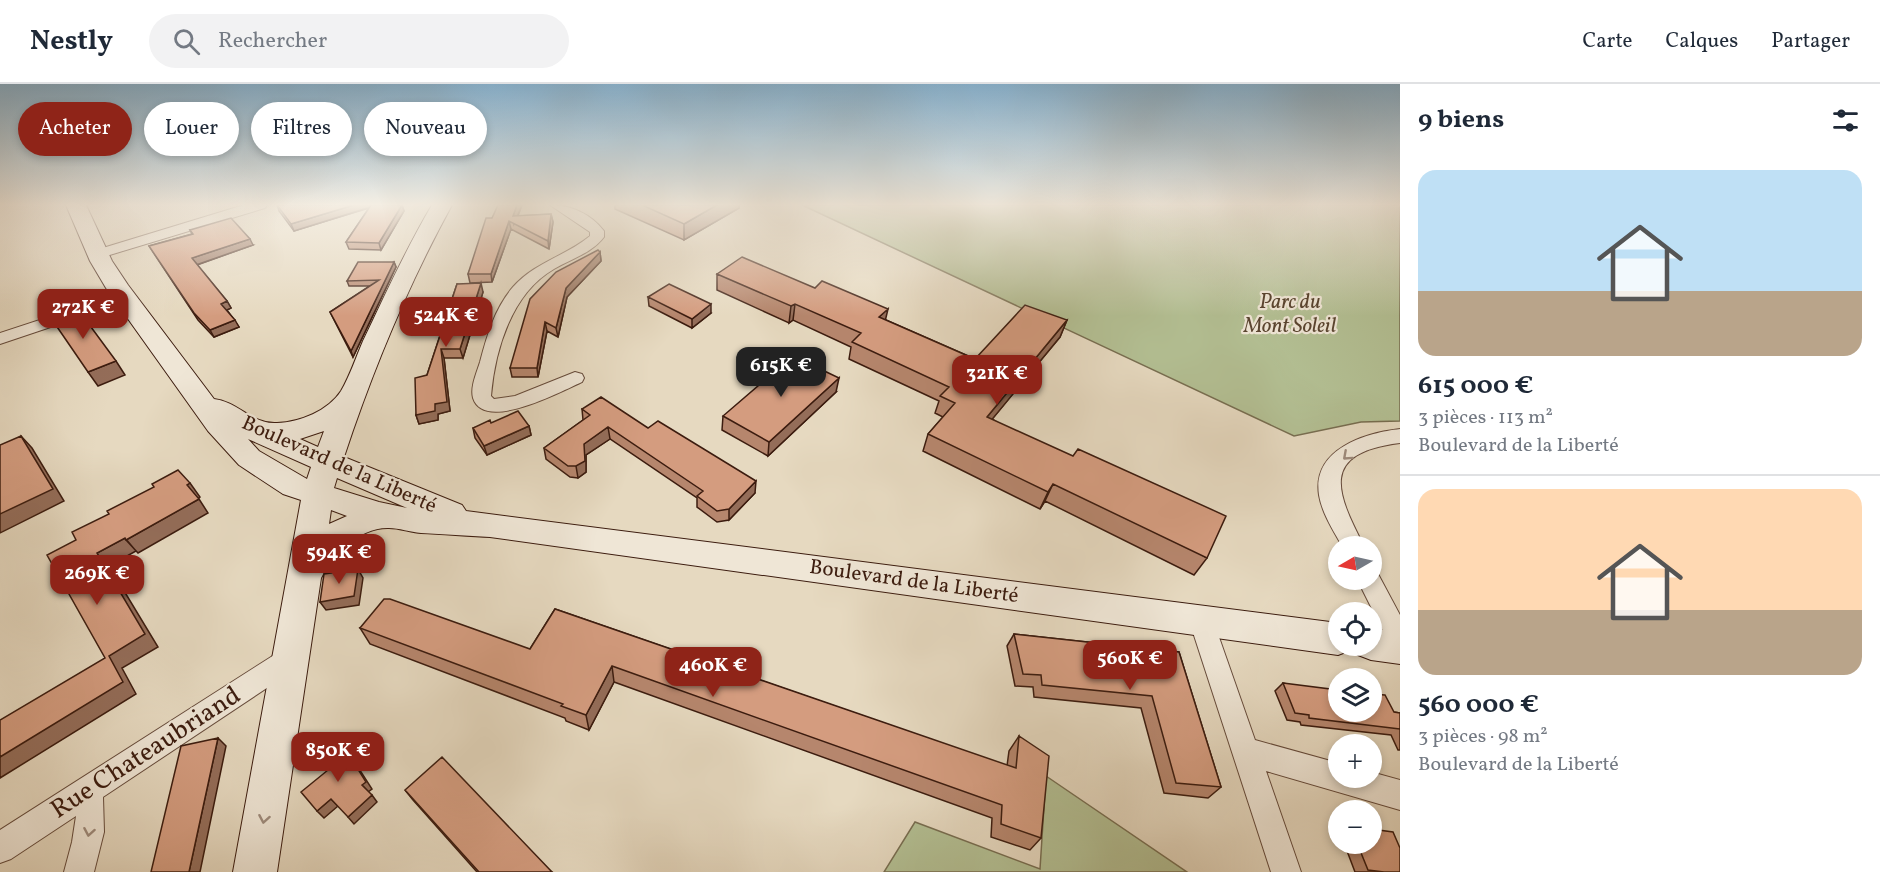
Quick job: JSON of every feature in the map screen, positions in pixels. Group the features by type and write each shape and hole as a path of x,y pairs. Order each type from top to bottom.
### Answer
{"main road":[{"name":"Boulevard de la Liberté","path":"93,242 125,297 194,392 243,436 249,458 294,486 330,498 388,516 419,521 490,525 1328,638"},
{"path":"255,872 310,537 330,498 323,453 422,242"},
{"path":"243,436 278,434 308,428 329,417 351,397"},
{"path":"243,436 271,455 292,458 323,453"},
{"name":"Boulevard de la Liberté","path":"323,453 452,514 490,525"},
{"path":"330,498 369,498 405,509 452,514"},
{"path":"303,580 320,550 335,536 352,525 388,516"},
{"path":"1382,646 1400,648"}],"street":[{"path":"98,254 138,242"},
{"path":"575,378 506,405 487,403 482,396 503,313 514,295 541,270 589,242"},
{"path":"0,339 125,297"},
{"path":"1348,536 1332,501 1329,484 1334,470 1343,457 1355,448 1373,441 1400,436"},
{"path":"1375,590 1400,639"},
{"path":"1201,620 1286,872"},
{"name":"Rue Chateaubriand","path":"0,848 291,658"},
{"path":"1245,751 1400,795"},
{"path":"79,872 88,840 92,813 88,791"}],"green space":[{"name":"Parc du Mont Soleil","path":"880,242 1400,242 1400,421 1361,422 1294,436"},
{"path":"1046,776 1187,872 884,872 915,822 1040,869"}],"building":[{"path":"164,242 242,242 192,258 227,301 221,304 235,320 210,330 194,313 149,246"},
{"path":"346,242 380,242 379,243"},
{"path":"478,242 502,242 491,274 468,274"},
{"path":"598,250 600,252 566,288 556,328 545,322 537,368 510,368 530,299 556,272"},
{"path":"742,257 815,288 822,281 888,309 879,317 975,359 1025,305 1067,320 987,417 1073,456 1078,449 1226,516 1207,558 1053,484 1048,492 928,434 955,403 940,396 949,387 852,342 861,333 795,304 791,306 717,274"},
{"path":"358,262 394,262 351,351 330,312 379,280 347,281"},
{"path":"481,283 460,349 441,349 447,402 435,404 435,411 416,415 415,378 427,375 457,284"},
{"path":"669,284 711,304 692,319 648,297"},
{"path":"77,308 116,361 88,372 51,318"},
{"path":"793,356 839,378 769,442 723,416"},
{"path":"601,397 648,428 658,421 756,481 729,509 717,511 697,496 703,491 608,427 584,444 585,461 576,466 568,466 544,448 590,415 582,409"},
{"path":"518,411 529,426 484,446 473,428"},
{"path":"21,436 53,489 0,514 0,445"},
{"path":"178,470 190,483 187,485 199,499 126,540 125,538 97,553 145,634 109,656 123,682 0,757 0,720 105,658 47,555 76,540 72,532 109,514 107,511 154,487 152,484"},
{"path":"358,569 354,596 320,602 324,574"},
{"path":"384,599 390,599 530,649 555,609 1016,768 1019,736 1049,756 1041,838 1001,824 1002,805 612,666 586,715 561,706 563,704 360,628"},
{"path":"1014,634 1179,652 1221,787 1176,783 1152,696 1042,685 1041,675 1023,674"},
{"path":"1283,683 1328,689 1328,720 1309,718 1309,715 1295,713"},
{"path":"1382,695 1385,695 1394,712 1400,713 1400,729 1342,722 1382,722"},
{"path":"218,738 189,872 151,872 181,746"},
{"path":"341,742 366,782 362,785 372,795 348,817 331,799 317,811 301,792 328,770 320,761"},
{"path":"442,757 552,872 479,872 405,790"},
{"path":"1382,830 1393,832 1400,848 1400,872 1368,870 1361,854 1382,854"}]}
